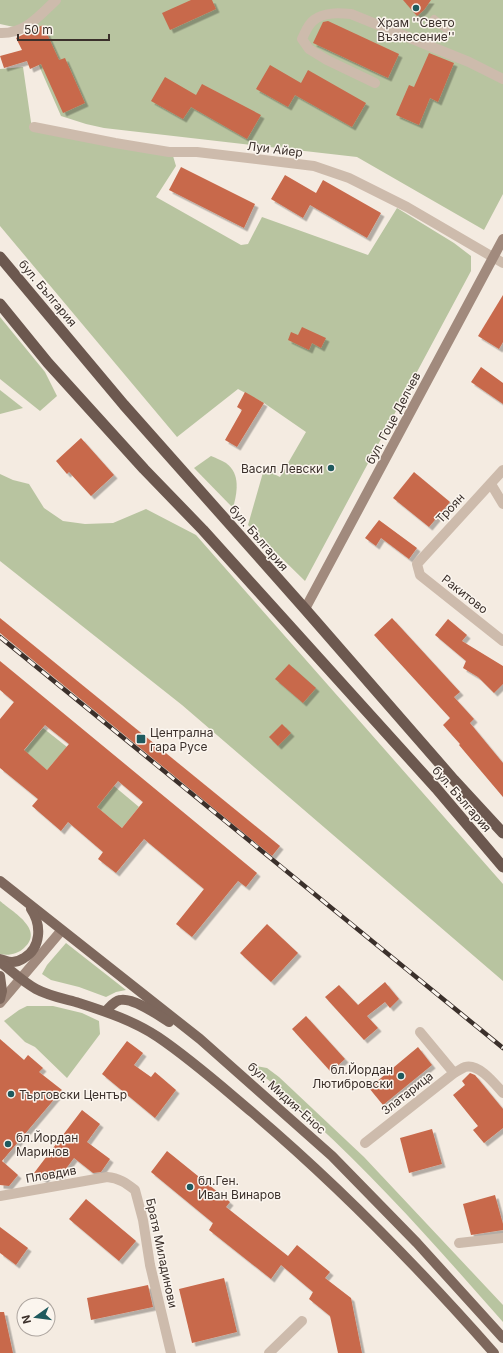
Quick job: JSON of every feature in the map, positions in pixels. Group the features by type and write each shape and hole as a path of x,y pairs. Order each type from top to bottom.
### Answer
{"highway":[{"name":"бул. България","path":"0,257 124,405 454,780 503,833"},
{"name":"бул. България","path":"0,304 48,363 144,469 208,535 436,788 503,867"}],"main road":[{"name":"бул. Гоце Делчев","path":"305,609 503,239"},
{"name":"бул. Мидия-Енос","path":"0,881 200,1040 235,1069 332,1156 417,1243 503,1338"},
{"path":"0,959 12,962 21,960 29,955 35,948 38,941 39,931 37,921 28,904"},
{"path":"0,1003 61,931"},
{"path":"0,962 37,989 106,1011 143,1028 171,1046 278,1134 343,1193 451,1303 494,1353"},
{"path":"0,976 2,991 0,999"},
{"path":"106,1011 110,1006 121,999 134,1002 200,1040"}],"street":[{"path":"0,33 8,34 23,29 56,0"},
{"path":"375,83 309,49 302,39 314,20 328,14 351,14 469,62 503,79"},
{"path":"434,19 446,30"},
{"name":"Луи Айер","path":"34,127 115,144 169,152 197,152 314,166 349,178 407,207 503,263"},
{"name":"Троян","path":"417,564 503,470"},
{"path":"491,484 503,504"},
{"name":"Ракитово","path":"417,564 420,575 503,641"},
{"path":"420,1032 454,1073"},
{"name":"Златарица","path":"365,1143 454,1073 466,1066 476,1068 488,1076 503,1093"},
{"name":"Пловдив","path":"0,1196 107,1177"},
{"name":"Братя Миладинови","path":"107,1177 115,1178 135,1190 143,1220 150,1265 171,1353"},
{"path":"459,1243 503,1238"},
{"path":"270,1353 302,1321"}],"green space":[{"path":"0,0 503,0 503,194 484,230 357,157 104,128 61,116 23,29 0,24"},
{"path":"23,67 32,129 173,156 176,166 156,197 241,245 248,244 262,217 368,255 397,208 454,243 471,256 471,271 305,581 248,525 264,469 280,477 306,432 264,403 238,389 177,437 0,226 0,69"},
{"path":"0,317 45,372 57,396 40,411 0,379"},
{"path":"0,390 23,408 0,414"},
{"path":"211,456 226,463 231,467 234,473 237,484 233,508 194,468"},
{"path":"0,474 13,480 29,484 44,508 63,521 85,524 113,523 146,509 196,535 503,884 503,981 182,705 0,561"},
{"path":"43,728 67,747 47,770 24,751"},
{"path":"114,786 139,807 122,828 97,807"},
{"path":"0,901 25,922 31,935 30,941 24,948 13,954 0,954"},
{"path":"66,943 126,990 116,992 106,997 79,987 51,980 42,974 47,965"},
{"path":"27,1006 53,1006 82,1013 99,1021 100,1034 67,1078 35,1047 25,1042 4,1021"},
{"path":"256,1066 267,1068 279,1077 364,1157 503,1305 503,1322 388,1194 269,1080 252,1068"}],"building":[{"path":"191,0 212,0 216,9 170,30 162,13"},
{"name":"Храм ''Свето Възнесение''","path":"403,0 431,0 424,10 417,16"},
{"path":"328,21 399,54 388,78 313,43 323,22"},
{"path":"43,25 59,60 65,58 85,103 63,113 41,64 30,69 27,61 4,68 0,56 22,50 16,38"},
{"path":"429,53 454,63 438,102 430,98 419,125 396,115 409,85 414,87"},
{"path":"270,65 301,83 308,70 366,103 352,127 295,95 288,107 256,89"},
{"path":"165,77 196,95 202,84 261,115 247,139 191,107 183,119 151,101"},
{"path":"181,167 255,204 244,228 169,190"},
{"path":"285,175 316,193 323,180 381,213 367,238 310,205 303,218 271,199"},
{"path":"503,295 503,342 499,349 478,336"},
{"path":"302,327 326,338 321,348 312,343 309,350 288,340 291,332 298,335"},
{"path":"481,367 503,383 503,404 471,382"},
{"path":"245,392 264,403 237,447 225,440 242,410 237,407"},
{"path":"81,438 114,475 91,496 69,472 67,474 56,461"},
{"path":"414,472 450,502 429,527 393,498"},
{"path":"379,520 417,548 409,559 381,538 376,546 365,538"},
{"path":"0,618 280,846 272,856 0,633"},
{"path":"392,618 460,692 454,697 474,719 470,723 503,763 503,797 443,725 450,718 374,635"},
{"path":"448,619 467,635 462,641 503,666 503,684 494,693 478,677 463,668 466,661 435,635"},
{"path":"0,661 257,873 246,887 238,881 192,937 176,924 204,889 144,839 116,873 98,859 103,852 68,822 61,831 32,806 38,799 0,768 0,719 14,702 0,690","holes":["45,725 69,744 47,770 24,750","118,781 143,802 122,828 97,807"]},
{"path":"289,664 316,688 303,703 275,679"},
{"path":"282,724 291,733 278,746 269,737"},
{"path":"267,924 298,953 271,982 240,953"},
{"path":"385,982 399,999 390,1008 385,1002 367,1016 378,1028 364,1040 325,997 339,985 358,1005"},
{"path":"306,1016 345,1059 331,1072 292,1029"},
{"path":"0,1039 24,1060 28,1055 43,1068 39,1072 62,1090 2,1161 18,1175 9,1186 0,1185"},
{"path":"127,1041 143,1053 134,1065 151,1077 155,1072 176,1090 155,1118 102,1074"},
{"name":"бл.Йордан Лютибровски","path":"418,1047 432,1065 383,1105 369,1088"},
{"path":"470,1073 475,1075 503,1109 503,1128 484,1143 473,1130 478,1126 453,1095 465,1085 462,1081"},
{"path":"82,1110 100,1124 87,1142 110,1159 101,1172 93,1173 74,1158 59,1178 51,1172 44,1180 34,1173"},
{"path":"432,1129 442,1164 409,1173 400,1138"},
{"path":"167,1151 230,1202 226,1207 288,1256 297,1245 330,1272 325,1278 351,1298 362,1353 338,1353 330,1316 309,1299 313,1292 281,1265 271,1279 209,1230 213,1223 151,1172"},
{"path":"495,1195 503,1224 503,1230 471,1235 463,1204"},
{"path":"86,1199 136,1241 119,1261 69,1219"},
{"path":"0,1227 28,1248 16,1265 0,1253"},
{"path":"224,1278 237,1332 192,1343 179,1289"},
{"path":"148,1285 153,1307 91,1320 87,1298"},
{"path":"0,1312 4,1312 13,1353 0,1353"}],"railway":[{"path":"0,637 503,1048"}],"place":[{"name":"Храм ''Свето Възнесение''","path":"416,8"},
{"name":"Васил Левски","path":"331,468"},
{"name":"Централна гара Русе","path":"141,739"},
{"name":"бл.Йордан Лютибровски","path":"401,1076"},
{"name":"Търговски Център","path":"11,1094"},
{"name":"бл.Йордан Маринов","path":"8,1144"},
{"name":"бл.Ген. Иван Винаров","path":"190,1187"}]}
